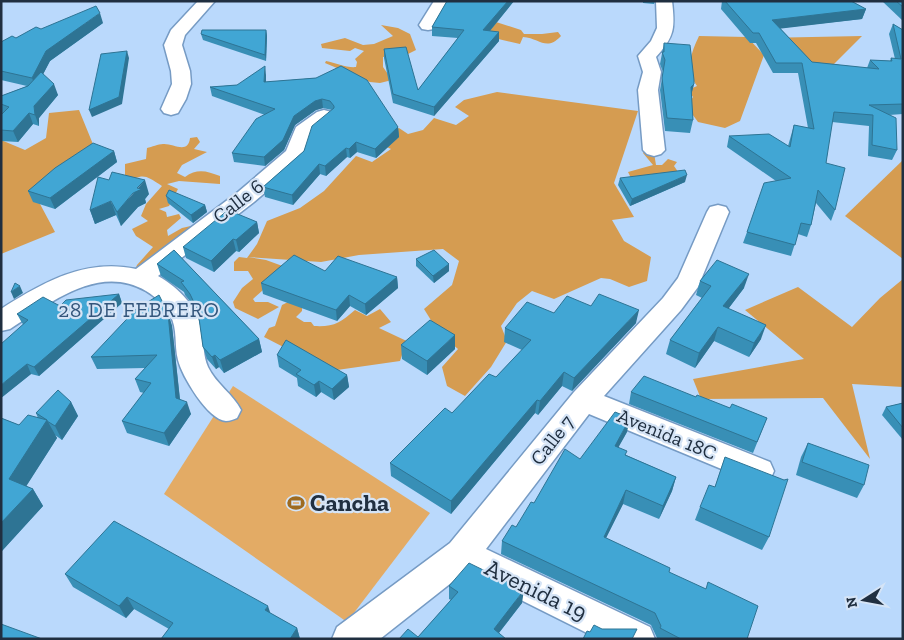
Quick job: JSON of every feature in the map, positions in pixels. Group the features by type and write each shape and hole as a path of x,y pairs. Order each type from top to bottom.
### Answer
{"street":[{"path":"171,109 183,86 180,64 173,45 177,34 207,1"},
{"path":"428,24 442,1"},
{"path":"654,150 648,90 652,72 647,56 659,43 666,28 664,1"},
{"name":"Calle 6","path":"139,277 246,197 296,154 303,131 324,116"},
{"name":"Calle 7","path":"350,639 462,554 584,400 684,289 718,212"},
{"path":"1,322 64,283 84,277 106,274 139,277 164,289 177,302 186,319 192,362 208,390 227,410"},
{"name":"Avenida 18C","path":"584,400 778,479"},
{"name":"Avenida 19","path":"462,554 637,639"}],"shaded area":[{"path":"496,22 521,30 524,34 558,32 561,36 556,41 547,44 523,37 520,44 494,38 483,32"},
{"path":"381,25 398,28 410,34 416,50 408,54 383,57 383,67 392,80 380,83 370,82 325,63 326,61 356,67 357,62 355,59 364,51 355,48 350,51 322,48 321,44 345,38 363,45 374,44 393,36"},
{"path":"699,36 747,37 764,55 740,121 725,128 698,122 687,107 693,97 688,90 697,86 691,73 690,61"},
{"path":"862,36 828,70 798,60 760,38"},
{"path":"497,92 638,111 614,183 634,217 612,220 624,241 651,257 647,281 629,287 610,279 601,278 554,299 532,291 517,303 501,326 507,341 491,367 465,396 447,386 442,367 458,349 439,333 424,309 452,285 459,261 443,249 359,255 321,262 248,257 266,260 288,268 253,299 255,302 268,302 279,307 258,319 235,308 233,302 242,288 253,279 248,271 234,271 234,262 239,257 247,258 257,244 267,221 300,208 324,191 356,156 372,162 391,149 376,142 399,128 408,134 423,130 434,118 456,125 469,116 455,107 464,100"},
{"path":"79,110 97,154 46,190 40,204 55,232 1,254 1,140 25,150 46,138 49,113"},
{"path":"197,137 200,142 194,149 207,152 182,165 177,173 185,177 198,171 211,173 220,176 220,184 179,181 167,184 178,189 169,206 159,209 166,212 167,217 179,214 181,218 167,230 168,236 182,228 195,225 133,275 137,265 153,247 136,236 132,229 148,221 141,216 146,204 162,186 152,179 144,177 125,183 125,164 146,159 147,148 159,144 183,147 189,143 190,138"},
{"path":"644,151 654,153 656,165 662,165 668,159 677,162 674,166 683,179 631,178 628,172 653,165 643,153"},
{"path":"903,160 903,259 845,216"},
{"path":"903,279 903,387 852,384 870,459 823,398 701,399 693,379 804,359 745,310 798,287 852,327 880,298"},
{"path":"296,298 302,303 302,311 296,317 304,322 311,322 314,326 327,326 336,323 355,310 367,316 380,309 391,322 379,328 413,344 402,355 400,361 330,371 264,337 269,328 275,326 282,305"},
{"name":"Cancha","path":"233,386 430,513 347,622 164,494"}],"building":[{"path":"447,1 508,1 483,30 499,32 434,107 393,94 384,49 406,47 418,90 464,30 432,27"},
{"path":"725,1 851,1 866,9 772,20 812,62 879,69 870,60 892,61 891,58 901,59 893,24 903,30 903,104 869,105 896,118 897,150 872,145 873,115 834,112 826,163 845,168 835,210 818,190 811,225 801,223 795,245 747,232 764,183 791,178 729,136 769,134 790,147 794,125 814,129 802,63 776,63 759,33 753,33"},
{"path":"896,1 903,1 903,7"},
{"path":"96,6 100,13 46,51 32,78 1,71 1,42 12,36 16,38 36,27 41,29"},
{"path":"202,30 266,30 265,55 201,34"},
{"path":"664,43 690,45 694,80 694,84 691,87 693,120 667,118 662,78 665,60 662,52 664,52"},
{"path":"127,51 119,97 89,110 101,54"},
{"path":"265,66 264,82 316,78 341,66 367,80 398,127 375,149 356,142 325,166 319,164 292,195 263,187 304,151 312,126 334,108 330,101 322,99 315,101 294,116 283,140 264,157 232,153 256,119 275,109 210,87 237,85"},
{"path":"41,72 54,84 34,106 35,115 29,113 13,131 1,130 1,115 9,107 1,104 1,96 28,86"},
{"path":"93,143 114,151 50,198 28,191 55,168"},
{"path":"685,170 687,175 632,199 620,178"},
{"path":"112,172 145,180 137,188 142,189 133,193 117,212 111,201 90,210 98,177 109,180"},
{"path":"169,190 205,205 191,215 166,196"},
{"path":"228,210 257,222 236,240 233,239 211,261 183,247"},
{"path":"174,250 259,339 220,360 215,355 212,357 203,347 198,311 190,294 181,282 184,281 157,264"},
{"path":"434,250 449,264 433,276 416,259"},
{"path":"294,255 325,271 338,256 397,277 365,304 349,295 336,310 261,283"},
{"path":"717,260 749,274 723,306 766,325 754,343 718,327 699,353 670,340 711,286 700,281"},
{"path":"15,283 20,286 11,292"},
{"path":"119,294 34,367 27,364 1,385 1,344 28,320 17,314 43,297 60,306 66,300"},
{"path":"599,294 639,310 574,378 564,372 540,401 537,400 451,501 390,463 445,408 452,413 489,374 496,377 531,340 505,328 527,302 554,313 567,296 591,306"},
{"path":"159,295 168,313 176,398 187,402 164,433 122,421 151,383 135,379 157,355 91,357 141,304 143,305"},
{"path":"430,320 455,335 427,361 401,345"},
{"path":"286,340 347,375 332,389 319,381 314,385 296,374 301,370 277,355"},
{"path":"644,376 696,397 697,395 730,408 732,404 767,418 757,442 631,392"},
{"path":"58,390 71,402 55,426 36,413"},
{"path":"903,403 903,428 886,407"},
{"path":"615,412 630,418 615,446 627,451 625,455 676,477 663,506 626,490 604,537 670,568 669,572 706,589 708,582 758,606 747,639 681,639 660,628 661,626 655,613 502,541 512,525 516,527 531,502 534,503 565,449 580,459"},
{"path":"28,415 47,420 9,479 33,489 1,523 1,418 19,425"},
{"path":"808,443 869,465 864,485 802,462"},
{"path":"725,457 784,480 788,479 769,537 700,507 709,485 715,487"},
{"path":"114,521 268,606 265,610 297,628 290,639 161,639 173,623 127,597 119,606 65,574"},
{"path":"469,563 524,590 494,629 506,639 399,639 408,629 418,637 458,592 449,586"},
{"path":"1,624 42,639 1,639"},
{"path":"594,625 602,629 637,629 632,639 583,639 587,631 590,632"}],"place":[{"name":"Cancha","path":"296,503"}],"district":[{"name":"28 DE FEBRERO","path":"139,310"}]}
